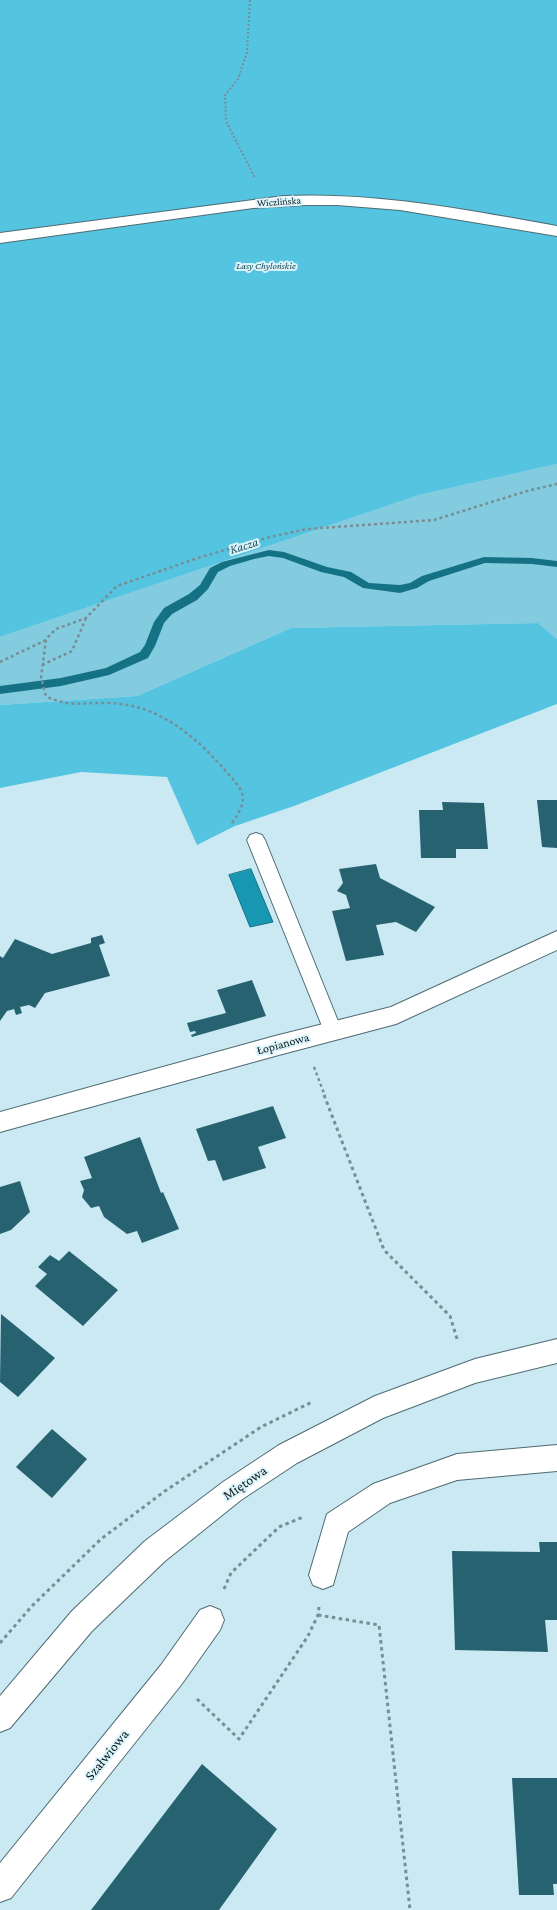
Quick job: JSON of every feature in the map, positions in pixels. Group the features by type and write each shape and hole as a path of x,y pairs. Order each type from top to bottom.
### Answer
{"street":[{"name":"Wiczlińska","path":"0,238 267,202 305,200 366,201 424,208 557,231"},
{"name":"Łopianowa","path":"0,1122 303,1038 396,1015 557,940"},
{"name":"Miętowa","path":"0,1718 82,1621 155,1551 232,1490 288,1454 375,1408 475,1371 557,1351"},
{"path":"323,1575 337,1524 382,1493 457,1467 557,1458"},
{"name":"Szałwiowa","path":"0,1887 171,1675 210,1620"}],"lane":[{"path":"256,840 333,1031"}],"path":[{"path":"250,0 247,52 238,78 225,95 226,122 267,202"},
{"path":"42,665 72,651 86,618 118,586 201,557 270,537 307,529 434,520 527,491 557,484"},
{"path":"0,662 46,640 56,629 86,618"},
{"path":"46,640 41,678 46,696 59,702 120,703 157,713 180,726 206,748 242,789 243,801 239,813 232,821 231,829 235,837 240,841 256,840"},
{"path":"303,1038 340,1139 384,1250 450,1316 458,1342"},
{"path":"210,1620 231,1574 279,1528 305,1516 337,1524"},
{"path":"171,1675 239,1739 308,1636 318,1615 379,1625 410,1910"}],"shaded area":[{"path":"557,464 557,639 538,623 291,628 137,696 0,705 0,637 419,495"},
{"path":"251,869 273,922 250,927 229,875"}],"green space":[{"name":"Lasy Chylońskie","path":"0,0 557,0 557,464 419,495 0,637"},
{"path":"538,623 557,639 557,704 294,806 235,826 197,845 167,777 81,772 0,788 0,705 137,696 291,628"}],"building":[{"path":"537,800 557,800 557,848 542,847"},
{"path":"442,802 484,803 488,849 456,849 456,858 421,858 419,810 443,810"},
{"path":"376,864 380,878 435,907 416,932 396,922 376,925 384,955 346,961 332,911 350,908 346,895 337,891 343,883 339,869"},
{"path":"102,935 105,943 99,945 110,976 45,993 35,1008 29,1005 20,1007 22,1013 16,1015 14,1009 7,1011 0,1021 0,956 3,958 15,939 52,954 91,943 91,938"},
{"path":"252,980 266,1016 192,1037 191,1035 196,1033 195,1031 190,1032 187,1023 226,1013 217,990"},
{"path":"273,1106 286,1138 258,1147 266,1168 223,1181 215,1160 208,1161 196,1129"},
{"path":"140,1137 161,1193 163,1192 179,1229 142,1243 137,1231 127,1234 104,1217 99,1206 91,1208 82,1197 84,1190 80,1181 92,1178 84,1157"},
{"path":"20,1181 30,1212 11,1230 0,1234 0,1187"},
{"path":"69,1251 118,1290 83,1326 35,1286 47,1274 38,1267 50,1255 59,1261"},
{"path":"1,1314 55,1358 18,1397 0,1382"},
{"path":"52,1429 87,1459 52,1498 16,1467"},
{"path":"539,1542 557,1542 557,1620 545,1620 548,1652 455,1650 452,1551 540,1552"},
{"path":"202,1764 277,1829 219,1910 91,1910"},
{"path":"512,1778 557,1778 557,1884 553,1884 554,1895 519,1895"}],"waterway":[{"name":"Kacza","path":"0,690 61,682 109,671 144,655 150,646 159,622 168,611 193,597 204,587 214,570 226,564 254,556 269,553 284,555 325,570 347,574 367,586 400,589 413,586 426,578 463,568 484,560 532,561 557,564"}]}
